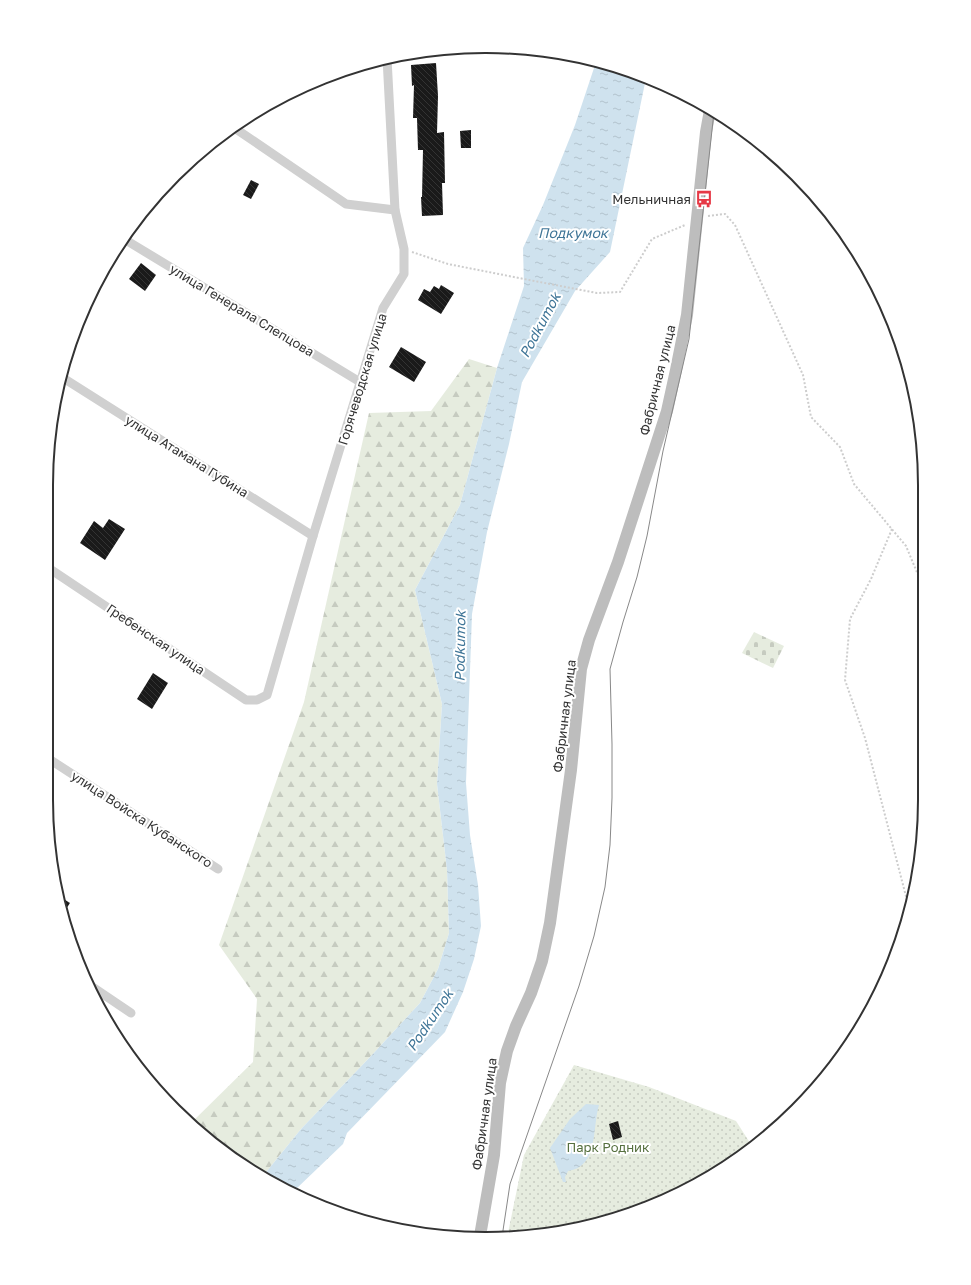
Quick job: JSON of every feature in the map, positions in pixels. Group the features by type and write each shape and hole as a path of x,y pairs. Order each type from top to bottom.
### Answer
{"main road":[{"name":"Фабричная улица","path":"481,1232 494,1156 500,1083 507,1051 542,962 550,922 571,770 581,669 589,640 618,562 666,411 676,370 687,315 696,220 709,115"}],"street":[{"name":"Горячеводская улица","path":"267,695 313,536 383,308 404,274 404,249 395,210 387,65"},
{"path":"238,131 346,204 395,210"},
{"name":"улица Генерала Слепцова","path":"128,242 360,382"},
{"name":"улица Атамана Губина","path":"66,380 313,536"},
{"name":"Гребенская улица","path":"53,571 246,700 257,700 267,695"},
{"name":"улица Войска Кубанского","path":"53,762 218,869"},
{"path":"98,990 131,1012"}],"path":[{"path":"404,249 455,266 597,293 620,292 652,239 696,220 708,216 725,214 735,225 803,375 812,417 840,447 854,484 906,546 918,575"},
{"path":"892,529 871,579 850,619 845,680 865,738 906,898"}],"green space":[{"path":"469,359 497,368 460,505 415,590 442,704 437,784 447,870 449,933 438,969 420,1003 301,1129 266,1172 222,1143 195,1120 253,1062 257,999 219,945 304,702 369,413 431,411"},
{"path":"754,632 784,646 773,668 742,653"},
{"name":"Парк Родник","path":"574,1065 649,1087 736,1121 750,1142 702,1174 651,1199 625,1209 570,1224 508,1231 524,1155"}],"water":[{"name":"Подкумок","path":"594,67 645,84 610,252 575,291 522,382 509,444 487,532 472,614 466,783 470,835 478,885 481,926 474,959 463,992 445,1032 347,1133 343,1144 297,1188 266,1172 301,1129 420,1003 438,969 449,933 447,870 437,784 442,704 415,590 460,505 497,368 524,286 523,248 543,205 575,125"},
{"path":"586,1104 599,1105 590,1154 585,1162 578,1168 568,1171 565,1177 566,1182 563,1182 550,1148 570,1119"}],"building":[{"path":"436,63 438,96 437,133 444,132 445,183 442,183 443,215 422,216 421,197 423,150 418,150 417,118 413,118 414,85 412,86 411,65"},
{"path":"471,130 471,148 461,148 460,131"},
{"path":"251,180 259,184 251,199 243,195"},
{"path":"141,263 156,275 145,291 129,279"},
{"path":"441,285 454,293 441,314 418,300 424,289 430,292 434,286 439,289"},
{"path":"401,347 426,362 414,382 389,367"},
{"path":"109,519 125,529 105,560 80,543 94,521 103,528"},
{"path":"153,673 168,683 152,709 137,699"},
{"path":"65,900 70,903 67,907"},
{"path":"618,1121 622,1137 613,1140 609,1124"}],"tram line":[{"path":"503,1231 510,1184 579,986 594,936 605,887 610,845 612,798 610,669 637,577 647,536 663,451 689,339 713,118"}],"place":[{"name":"Мельничная","path":"704,199"}],"water label":[{"name":"Podkumok","path":"540,325"},
{"name":"Podkumok","path":"460,646"},
{"name":"Podkumok","path":"430,1020"}]}
